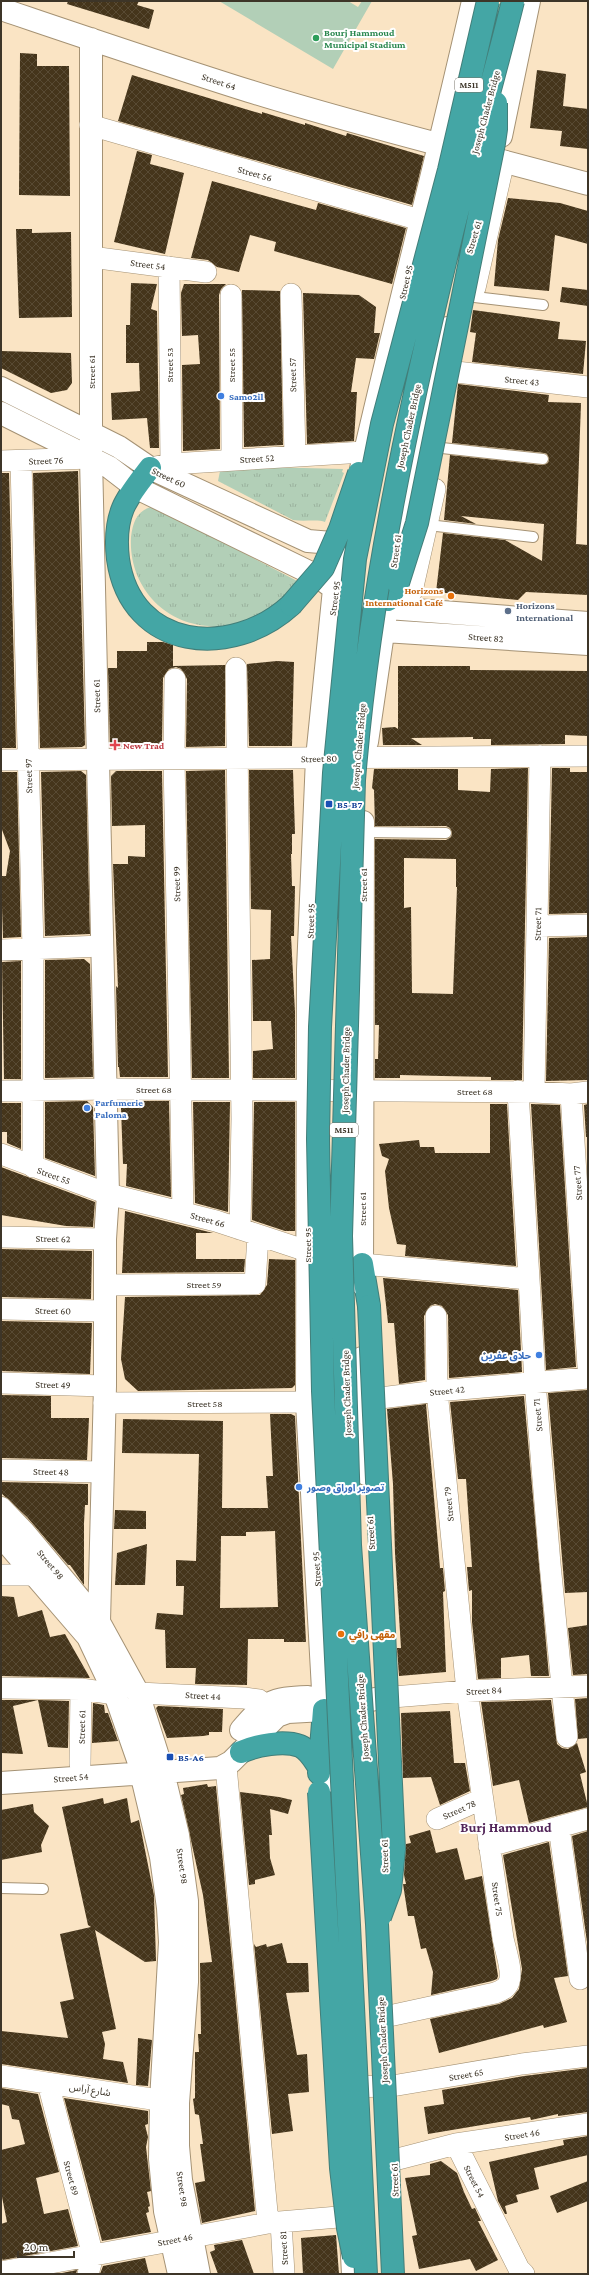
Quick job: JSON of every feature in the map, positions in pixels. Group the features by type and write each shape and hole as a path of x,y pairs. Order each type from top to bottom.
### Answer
{"highway":[{"name":"Joseph Chader Bridge","path":"366,2274 323,1391 318,1140 320,1027 340,705 355,559 382,424 449,170 488,1"},
{"name":"Joseph Chader Bridge","path":"393,2274 377,1924 350,1545 341,1236 354,780 358,729 371,628 403,450 452,234 494,81 513,1"},
{"path":"391,597 417,523 494,143 497,109 494,81"},
{"path":"150,468 135,487 123,509 118,527 116,545 125,586 150,620 164,629 192,639 225,638 241,635 269,623 280,615 307,588 323,568 340,529 359,474 382,424"},
{"path":"362,1264 369,1306 394,1849 390,1890 377,1924"},
{"path":"324,1703 319,1767 319,1792 333,2048 342,2174 348,2228 358,2274"},
{"path":"233,1759 274,1744 300,1746 307,1751 319,1767"}],"street":[{"name":"Street 95","path":"353,2274 307,1403 308,970 317,758 334,588 364,452 420,220 440,146 473,1"},
{"name":"Street 61","path":"398,2274 392,2086 388,2016 380,1698 362,1401 361,1091 365,757 384,631 391,597 403,497 464,296 500,160 529,1"},
{"name":"Street 64","path":"1,9 250,92 440,146 500,160 588,184"},
{"name":"Street 61","path":"91,39 91,458 97,759 107,1089 108,1194 105,1239 106,1285 104,1311 102,1472 94,1630"},
{"name":"Street 56","path":"90,125 420,220"},
{"name":"Street 54","path":"91,257 206,272"},
{"name":"Street 53","path":"169,267 171,464"},
{"name":"Street 57","path":"291,294 295,456"},
{"name":"Street 55","path":"231,295 232,460"},
{"path":"391,597 403,601 412,591 428,525 456,372 464,296"},
{"name":"Street 43","path":"456,372 588,387"},
{"name":"Street 60","path":"1,388 119,447 150,468 308,541 332,543 344,540"},
{"path":"1,412 109,467 135,487 317,576 334,588"},
{"name":"Street 52","path":"150,468 171,464 364,452"},
{"name":"Street 76","path":"11,461 91,458"},
{"name":"Street 97","path":"11,461 28,760 33,950 33,1167"},
{"name":"Street 82","path":"391,597 475,626 588,644"},
{"name":"Street 82","path":"384,631 475,626 588,623"},
{"path":"236,668 241,1090 249,1232"},
{"name":"Street 99","path":"175,679 174,759 183,1212"},
{"name":"Street 71","path":"540,756 537,926 526,1092 529,1279 535,1382 561,1687 567,1737"},
{"name":"Street 80","path":"1,760 588,756"},
{"path":"537,926 588,924"},
{"path":"1,950 33,950 102,946"},
{"name":"Street 68","path":"1,1091 107,1089 579,1093"},
{"name":"Street 77","path":"579,1093 588,1367"},
{"name":"Street 55","path":"1,1154 108,1194"},
{"name":"Street 66","path":"108,1194 183,1212 307,1251"},
{"name":"Street 59","path":"106,1285 255,1284 249,1232"},
{"name":"Street 62","path":"1,1236 105,1239"},
{"path":"362,1264 375,1263 529,1279"},
{"name":"Street 60","path":"1,1309 104,1311"},
{"name":"Street 79","path":"436,1316 437,1391 467,1691"},
{"name":"Street 42","path":"307,1403 362,1401 437,1391 588,1378"},
{"name":"Street 49","path":"1,1383 104,1394"},
{"name":"Street 58","path":"104,1394 307,1403"},
{"name":"Street 48","path":"1,1470 102,1472"},
{"name":"Street 98","path":"1,1508 23,1530 138,1693 161,1766 178,1835 187,1901 187,1982 170,2102"},
{"name":"Street 98","path":"1,1536 35,1575 94,1630 139,1766 161,1856 168,1908 170,1948 170,2102 178,2146 181,2180 181,2238 199,2274"},
{"path":"1,1575 35,1575"},
{"name":"Street 84","path":"380,1698 467,1691 588,1686"},
{"path":"1,1688 81,1689 115,1694"},
{"name":"Street 61","path":"80,1764 81,1689"},
{"name":"Street 75","path":"388,2016 494,1993 505,1988 509,1982 510,1972 489,1846 467,1691"},
{"name":"Street 44","path":"138,1693 244,1698 259,1700 265,1705"},
{"path":"161,1766 185,1760 215,1756 222,1753 265,1705 282,1698 324,1703"},
{"path":"139,1766 161,1766 233,1759 277,1716 324,1703 380,1698"},
{"name":"Street 81","path":"233,1759 275,2223 284,2274"},
{"name":"Street 54","path":"1,1770 80,1764 139,1766"},
{"name":"Street 54","path":"1,1783 139,1766"},
{"name":"Street 78","path":"437,1819 482,1799"},
{"path":"489,1846 588,1819"},
{"path":"559,1827 580,1979"},
{"name":"Street 65","path":"344,2086 392,2086 522,2064 588,2056"},
{"name":"شارع آراس","path":"1,2076 48,2082 170,2102"},
{"name":"Street 89","path":"48,2082 90,2265"},
{"name":"Street 46","path":"456,2144 588,2124"},
{"path":"394,2160 456,2144"},
{"name":"Street 54","path":"456,2144 519,2269 524,2274"},
{"name":"Street 46","path":"6,2273 90,2265 181,2238 275,2223 350,2216"},
{"path":"176,2270 181,2238"}],"lane":[{"path":"464,296 543,305"},
{"path":"442,448 543,459"},
{"path":"428,525 533,538"},
{"path":"363,832 446,833"},
{"path":"1,1888 43,1889"}],"green space":[{"name":"Bourj Hammoud Municipal Stadium","path":"219,1 348,1 358,7 362,1 372,1 333,69"},
{"path":"226,466 343,469 342,472 344,473 325,522 297,521 218,481 220,471"},
{"path":"154,506 301,583 281,604 270,611 237,625 202,625 185,621 169,613 155,602 144,589 136,573 132,556 131,537 135,521 140,513"}],"building":[{"path":"68,1 139,1 137,5 154,10 149,29 67,4"},
{"path":"20,53 37,54 37,66 69,66 70,196 19,195"},
{"path":"537,70 566,74 563,106 588,109 588,149 560,146 562,131 530,128"},
{"path":"132,75 262,114 262,112 305,125 305,123 346,136 347,133 424,156 412,205 118,121"},
{"path":"137,151 152,155 150,164 184,173 165,254 114,242"},
{"path":"212,181 316,210 318,203 406,228 392,284 274,251 276,242 250,235 239,272 217,267 208,260 191,258"},
{"path":"508,198 560,203 588,211 588,244 555,235 549,291 494,286 498,240"},
{"path":"16,229 32,229 32,233 71,232 72,317 19,318"},
{"path":"131,283 157,284 151,309 157,311 159,448 150,448 147,418 112,420 111,393 140,391 139,363 126,363 126,325 130,325"},
{"path":"184,284 226,284 221,289 219,295 220,449 183,451 182,365 200,364 198,335 182,336 181,293"},
{"path":"562,287 588,290 588,306 560,302"},
{"path":"242,290 280,291 283,445 244,447"},
{"path":"303,293 359,295 376,307 374,333 380,333 374,359 356,358 351,392 357,392 354,441 307,444"},
{"path":"473,310 560,322 558,339 586,341 583,374 472,362 476,333 470,332"},
{"path":"1,351 71,353 72,383 67,390 51,393 1,368"},
{"path":"458,384 549,395 548,402 581,403 576,544 588,545 588,595 526,592 518,600 436,592 443,533 505,540 542,561 544,524 461,516 476,524 444,520 450,455 542,465 548,463 549,459 547,454 544,453 452,443"},
{"path":"78,471 85,745 82,747 40,748 33,473"},
{"path":"1,473 9,473 16,748 1,748"},
{"path":"147,642 163,642 173,645 173,666 225,665 225,746 186,747 187,679 181,669 176,667 169,669 163,678 162,747 115,747 110,743 108,668 117,668 117,651 147,651"},
{"path":"277,661 294,662 292,746 249,746 247,664"},
{"path":"398,666 470,666 470,670 588,671 588,736 565,735 565,744 491,745 491,739 473,739 473,737 411,738 422,745 383,745 382,728 395,727 398,729"},
{"path":"528,768 522,1080 491,1080 491,1077 400,1075 400,1078 375,1078 375,1059 378,1059 379,1025 375,1025 375,839 446,840 451,837 452,833 450,828 446,826 375,826 374,790 372,788 374,769 458,769 458,790 490,792 491,769","holes":["404,858 456,859 457,887 453,994 412,993 411,907 404,908"]},
{"path":"552,768 570,768 570,772 588,772 588,913 549,914"},
{"path":"225,770 229,1078 192,1078 186,771"},
{"path":"249,770 293,770 295,834 292,834 291,854 292,886 295,886 294,936 291,936 295,1012 295,1078 253,1078 253,1051 273,1049 271,1021 253,1021 252,960 270,959 271,910 251,909"},
{"path":"81,771 86,775 90,934 45,936 41,772"},
{"path":"116,771 162,771 168,1077 120,1077 118,1067 116,986 118,988 113,864 128,864 128,856 145,857 145,825 112,826 111,776"},
{"path":"1,772 17,772 21,937 3,938 1,876 6,876 10,851 1,827"},
{"path":"588,937 588,1080 546,1081 549,938"},
{"path":"84,959 90,964 93,1077 45,1078 45,960"},
{"path":"21,961 21,1079 4,1079 2,962"},
{"path":"87,1101 93,1107 95,1176 45,1158 45,1102"},
{"path":"128,1101 169,1101 171,1197 126,1186 127,1164 123,1164 121,1108"},
{"path":"193,1102 230,1102 228,1212 195,1203"},
{"path":"254,1102 295,1102 295,1231 285,1231 252,1220"},
{"path":"1,1103 21,1103 21,1149 7,1143 7,1132 1,1132"},
{"path":"490,1104 507,1104 516,1266 405,1256 406,1245 397,1244 389,1208 385,1171 389,1159 382,1156 379,1144 419,1140 420,1147 434,1147 435,1153 490,1153"},
{"path":"531,1104 560,1105 576,1367 546,1370"},
{"path":"588,1104 588,1137 586,1137 584,1105"},
{"path":"1,1167 95,1202 93,1227 66,1226 1,1215"},
{"path":"125,1211 213,1233 196,1233 196,1259 245,1259 244,1272 122,1273"},
{"path":"1,1249 92,1251 91,1299 1,1297"},
{"path":"269,1259 295,1260 295,1385 292,1388 138,1391 125,1379 121,1359 125,1297 260,1295 267,1285"},
{"path":"383,1278 518,1290 522,1372 449,1378 448,1315 442,1306 435,1304 430,1306 424,1316 425,1380 399,1384 394,1323 388,1323"},
{"path":"1,1321 92,1323 90,1374 1,1371"},
{"path":"587,1390 588,1592 565,1593 548,1393"},
{"path":"1,1395 51,1396 51,1418 89,1418 87,1460 1,1458"},
{"path":"524,1396 549,1676 531,1676 529,1655 501,1658 501,1678 478,1679 472,1622 472,1590 469,1591 467,1567 472,1567 466,1479 458,1479 450,1402"},
{"path":"426,1404 440,1568 443,1568 445,1591 443,1592 446,1672 399,1676 397,1648 401,1648 395,1553 393,1484 387,1409"},
{"path":"270,1414 291,1414 295,1416 306,1642 284,1642 284,1639 248,1639 247,1685 195,1684 196,1668 166,1668 165,1630 155,1629 157,1613 183,1615 184,1586 176,1586 176,1560 196,1561 199,1454 122,1453 123,1419 223,1421 222,1508 268,1508 266,1476 273,1476","holes":["275,1531 278,1607 220,1608 221,1536 246,1536 246,1532"]},
{"path":"1,1482 88,1484 88,1505 85,1505 84,1523 84,1585 70,1565 68,1565 27,1517 1,1493"},
{"path":"115,1510 146,1511 146,1529 114,1529"},
{"path":"147,1544 145,1585 115,1585 117,1553"},
{"path":"1,1596 14,1597 18,1617 42,1610 50,1637 65,1634 90,1678 1,1676"},
{"path":"588,1625 588,1674 573,1675 568,1628"},
{"path":"588,1698 588,1738 578,1739 575,1699"},
{"path":"1,1700 38,1700 13,1706 23,1754 1,1753"},
{"path":"38,1700 69,1701 68,1748 48,1747"},
{"path":"551,1700 557,1744 562,1748 568,1749 577,1743 586,1772 580,1774 588,1807 529,1823 519,1780 493,1786 481,1702"},
{"path":"93,1703 104,1705 105,1713 108,1713 118,1741 92,1743"},
{"path":"158,1706 223,1709 222,1732 209,1732 209,1735 203,1736 167,1738 156,1708"},
{"path":"450,1711 454,1763 465,1763 470,1791 440,1805 431,1777 403,1778 401,1713"},
{"path":"207,1784 208,1787 216,1786 255,2211 202,2223 195,2183 205,2181 200,2144 203,2144 199,2115 195,2114 193,2099 195,2098 195,2052 199,2052 198,2034 201,2034 200,1963 212,1962 203,1895 181,1795 184,1794 183,1788"},
{"path":"240,1792 292,1800 288,1814 270,1809 272,1835 269,1835 270,1858 275,1875 255,1880 255,1884 249,1885"},
{"path":"103,1798 104,1804 127,1798 131,1823 139,1820 154,1895 156,1961 145,1962 95,1930 116,2029 102,2032 105,2044 103,2059 123,2062 128,2083 1,2064 1,2031 68,2038 60,2002 74,1999 60,1934 91,1927 88,1925 62,1807"},
{"path":"33,1804 34,1812 49,1826 41,1845 42,1852 1,1860 1,1810"},
{"path":"430,1830 436,1853 457,1848 465,1880 482,1876 498,1976 497,1979 492,1981 431,1995 433,1972 426,1948 421,1949 414,1916 408,1916 403,1884 406,1884 404,1875 406,1844 411,1843 409,1836"},
{"path":"588,1831 588,1949 572,1836"},
{"path":"549,1842 568,1976 554,1978 567,2022 544,2028 543,2025 439,2053 430,2019 499,2004 512,1998 519,1989 522,1969 503,1855"},
{"path":"282,1943 287,1963 308,1963 309,1992 286,1993 297,2055 307,2054 309,2092 288,2094 293,2131 272,2134 254,1944 256,1947 266,1944 267,1947"},
{"path":"138,2038 152,2040 148,2086 136,2085"},
{"path":"588,2068 588,2112 558,2116 558,2114 531,2120 530,2117 428,2134 424,2107 444,2104 442,2090 524,2076"},
{"path":"1,2088 38,2094 59,2172 36,2178 44,2214 68,2209 78,2246 3,2260 1,2258 1,2224 7,2222 1,2192 1,2150 25,2144 19,2120 12,2119 9,2106 1,2104"},
{"path":"64,2098 148,2111 148,2124 145,2125 148,2137 146,2147 151,2191 147,2192 150,2206 148,2207 149,2212 146,2213 151,2232 102,2241"},
{"path":"588,2136 588,2155 534,2168 539,2189 516,2195 518,2202 505,2206 507,2214 505,2214 498,2201 489,2162 564,2145 563,2140"},
{"path":"441,2161 457,2173 472,2209 475,2208 481,2221 478,2221 498,2260 476,2271 470,2259 419,2269 412,2236 417,2235 405,2178 430,2175 430,2164"},
{"path":"588,2181 588,2201 557,2213 550,2196"},
{"path":"336,2235 339,2274 303,2274 301,2238"},
{"path":"242,2240 254,2274 218,2274 210,2252 215,2250 214,2245"},
{"path":"145,2258 149,2274 100,2274 103,2266"},
{"path":"77,2270 76,2274 57,2274"}],"place":[{"name":"Bourj Hammoud Municipal Stadium","path":"316,38"},
{"name":"Samo2il","path":"221,396"},
{"name":"Horizons International Café","path":"451,596"},
{"name":"Horizons International","path":"508,611"},
{"name":"New Trad","path":"115,745"},
{"name":"B5-B7","path":"329,804"},
{"name":"Parfumerie Paloma","path":"87,1108"},
{"name":"حلاق عفرين","path":"539,1355"},
{"name":"تصوير اوراق وصور","path":"299,1487"},
{"name":"مقهى رافي","path":"341,1634"},
{"name":"B5-A6","path":"170,1757"}],"district":[{"name":"Burj Hammoud","path":"506,1827"}]}
